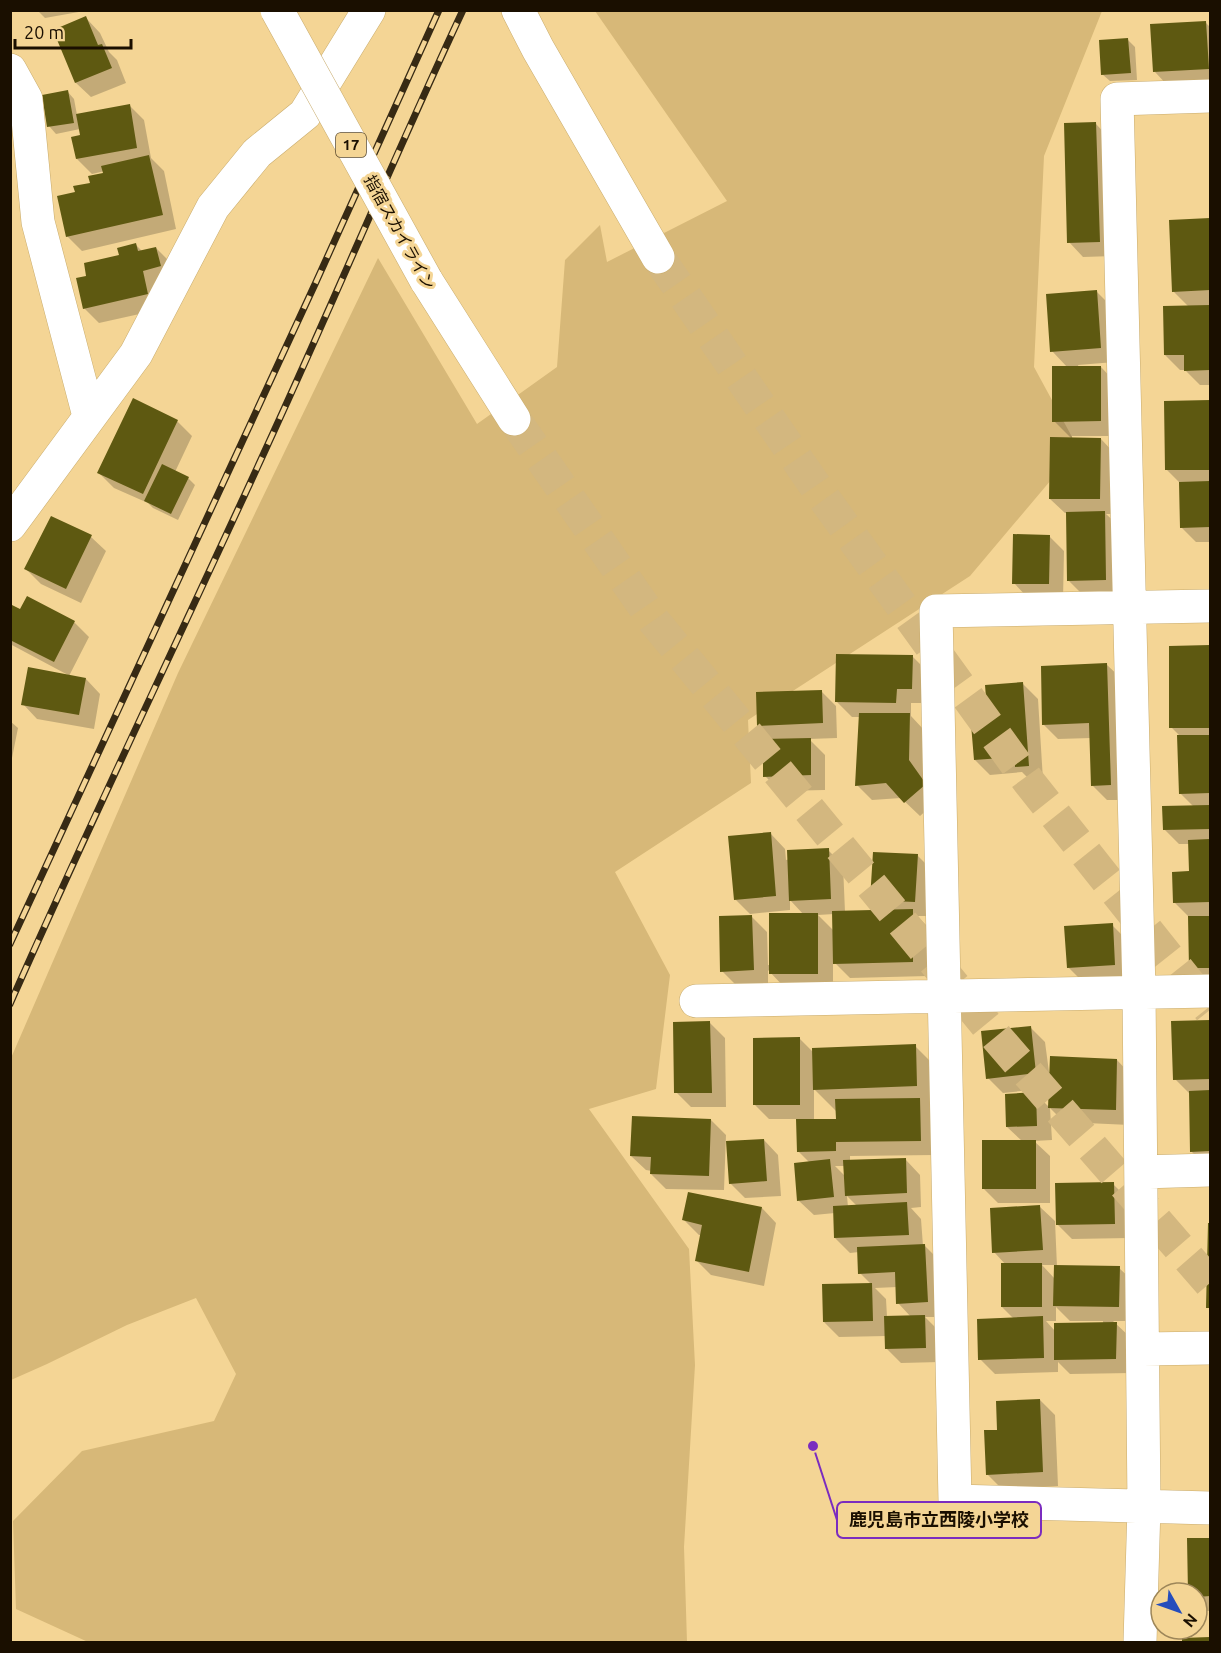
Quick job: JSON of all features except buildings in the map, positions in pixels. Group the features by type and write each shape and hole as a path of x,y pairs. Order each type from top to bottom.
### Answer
{"main road":[{"name":"指宿スカイライン","path":"277,10 426,280 514,419"},
{"path":"10,525 136,354 213,207 257,153 305,114 369,10"},
{"path":"519,10 538,49 658,257"},
{"path":"10,70 26,99 38,222 89,416"},
{"path":"1140,1642 1144,1506 1139,992 1117,99 1210,96"},
{"path":"1210,606 936,611 955,1501 1210,1508"},
{"path":"696,1001 1210,991"},
{"path":"1141,1172 1210,1170"},
{"path":"1143,1349 1210,1348"}],"shaded area":[{"path":"595,11 1102,11 1044,156 1034,367 1078,448 970,576 748,720 751,783 615,872 670,975 656,1089 589,1109 689,1249 695,1365 684,1547 687,1642 88,1642 16,1609 13,1521 82,1451 214,1421 236,1374 196,1298 127,1325 11,1380 11,1058 178,673 378,258 477,424 557,367 565,260 600,225 607,262 727,201"}],"tunnel":[{"path":"658,257 818,490 1029,782 1210,1010"},
{"path":"514,419 654,621 998,1039 1210,1283"}],"railway":[{"path":"10,944 439,10"},
{"path":"10,1004 274,431 463,10"}],"place":[{"name":"鹿児島市立西陵小学校","path":"813,1446"}]}
